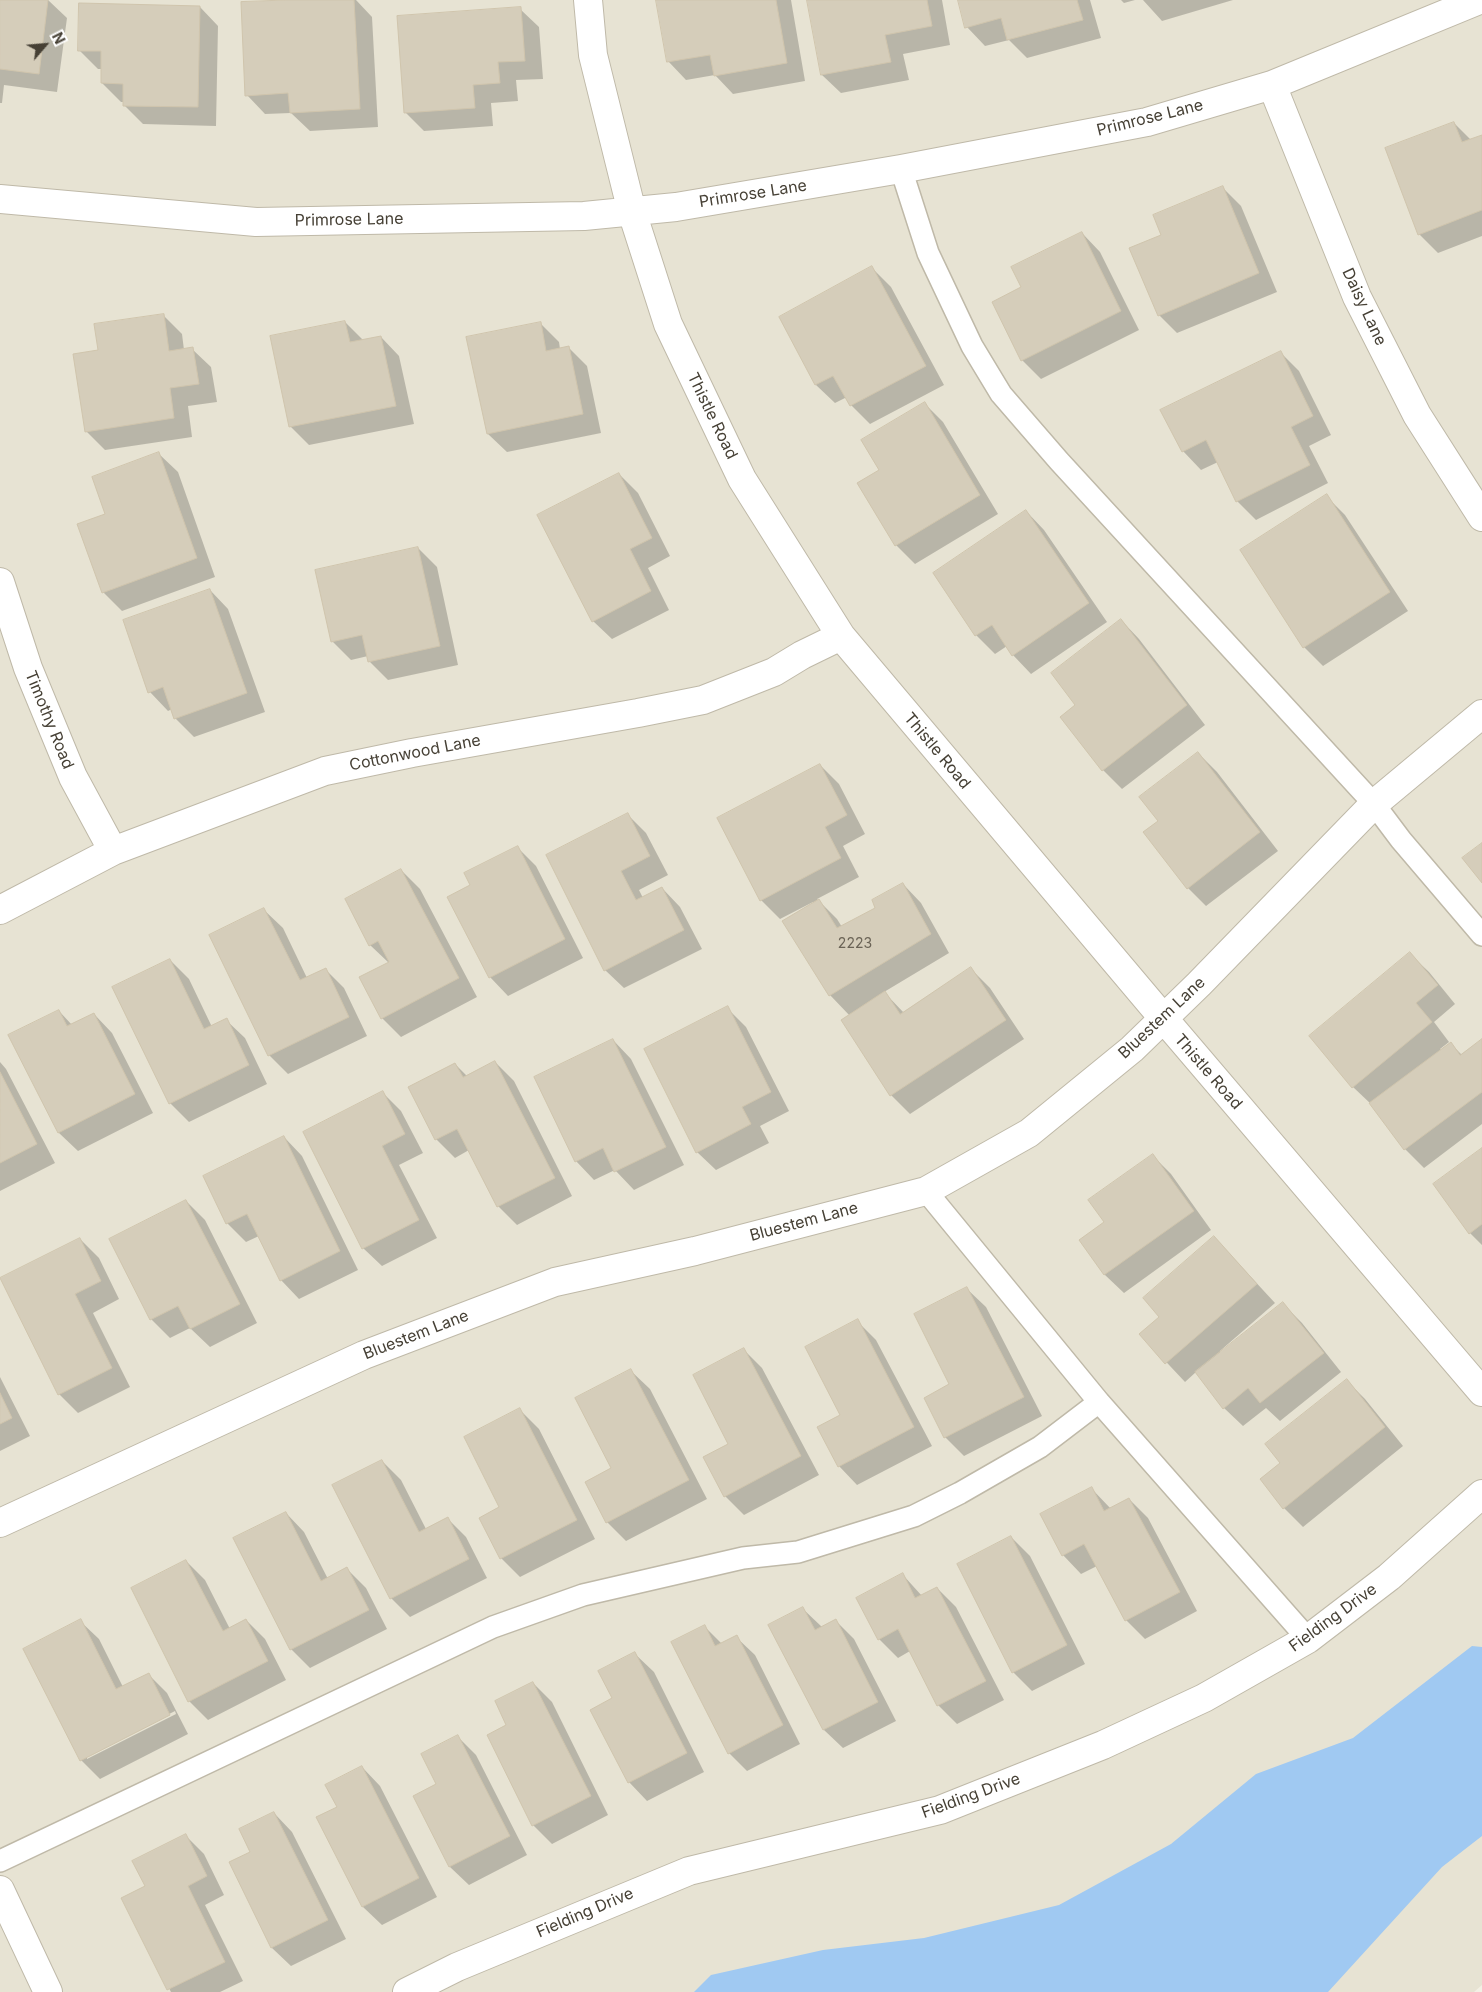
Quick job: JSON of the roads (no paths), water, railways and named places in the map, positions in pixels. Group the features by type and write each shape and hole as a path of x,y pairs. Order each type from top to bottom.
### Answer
{"street":[{"name":"Thistle Road","path":"588,0 593,55 632,212 668,324 742,479 841,636 1482,1392"},
{"name":"Primrose Lane","path":"0,199 256,222 584,216 676,207 901,170 1147,122 1272,85 1479,0"},
{"name":"Daisy Lane","path":"1272,85 1357,297 1417,415 1482,516"},
{"name":"Timothy Road","path":"0,582 28,668 73,777 114,851"},
{"name":"Cottonwood Lane","path":"0,910 114,851 324,771 412,752 638,714 703,700 774,672 802,655 841,636"},
{"name":"Bluestem Lane","path":"0,1523 364,1355 555,1282 694,1251 926,1191 1029,1133 1132,1049 1164,1019 1374,804 1482,714"},
{"name":"Fielding Drive","path":"407,1992 457,1967 689,1871 940,1810 1103,1745 1204,1698 1308,1640 1389,1577 1482,1494"},
{"path":"0,1890 48,1992"}],"lane":[{"path":"901,170 928,253 972,346 1001,394 1059,461 1374,804 1401,840 1482,935"},
{"path":"926,1191 1099,1402 1308,1640"},
{"path":"0,1861 493,1627 583,1594 743,1558 798,1552 914,1516 1040,1447 1099,1402"}],"water":[{"path":"1472,1646 1482,1647 1482,1836 1442,1867 1328,1992 694,1992 711,1975 823,1950 924,1938 1059,1905 1171,1844 1256,1774 1353,1738"}]}
